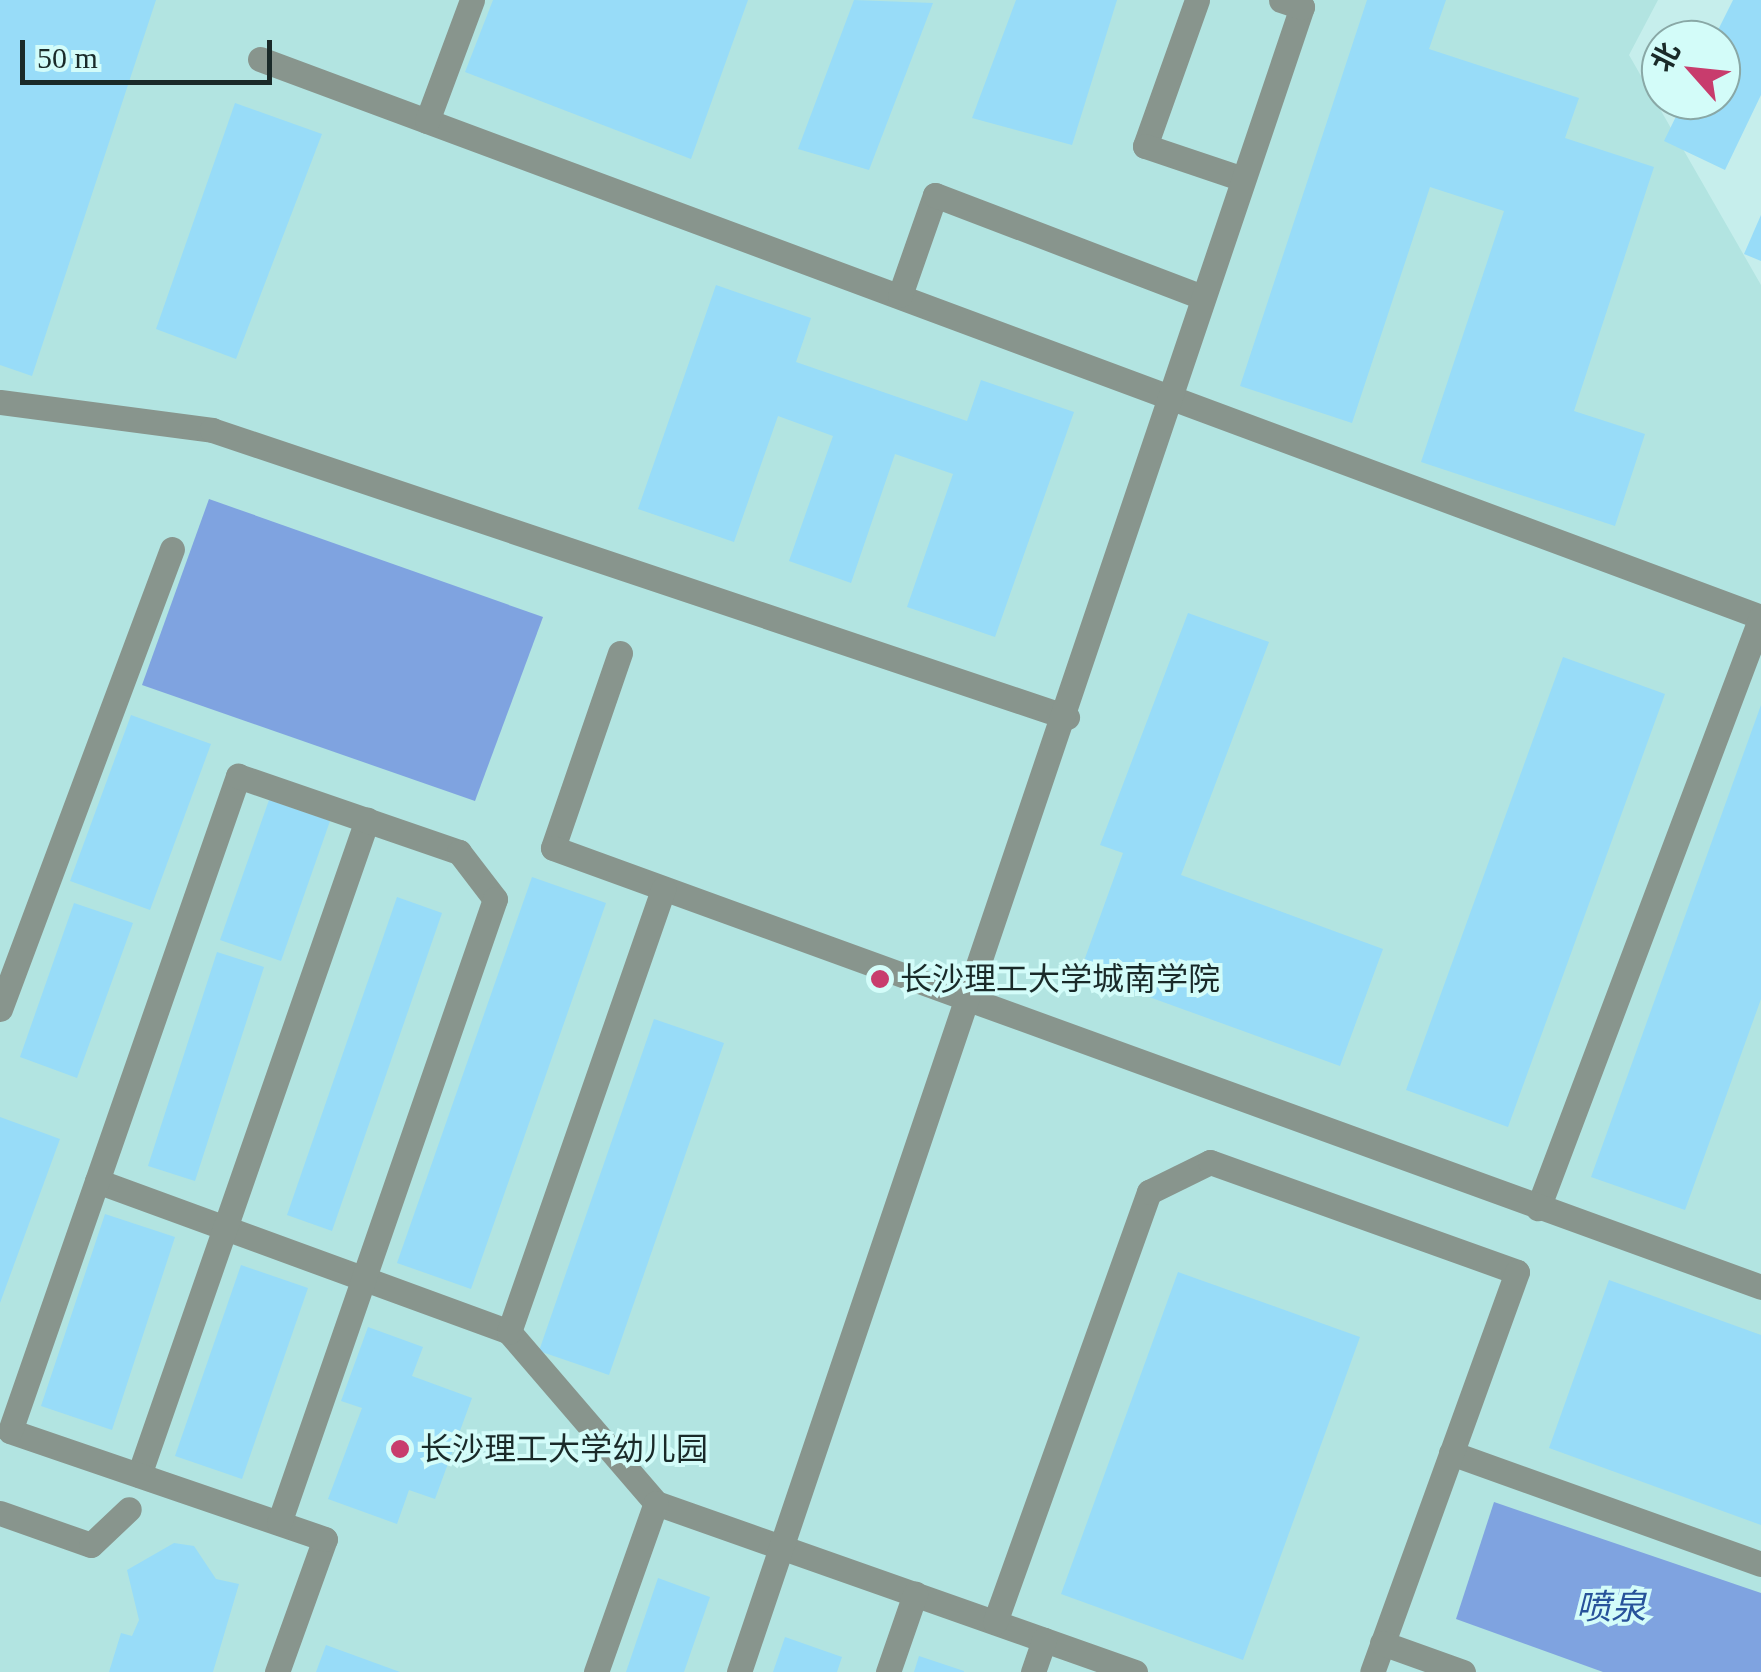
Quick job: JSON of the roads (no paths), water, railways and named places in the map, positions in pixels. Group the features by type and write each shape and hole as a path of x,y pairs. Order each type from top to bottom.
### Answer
{"street":[{"path":"428,121 472,0"},
{"path":"1197,0 1145,146 1243,179"},
{"path":"738,1672 1067,717 1202,298 1302,8 1281,0"},
{"path":"260,58 1761,617 1538,1208"},
{"path":"900,295 935,195 1202,298"},
{"path":"0,402 212,430 1067,717"},
{"path":"0,1009 172,549"},
{"path":"620,653 552,848 1761,1287"},
{"path":"277,1672 324,1539 10,1430 238,776 460,852 496,899 279,1523"},
{"path":"139,1474 367,820"},
{"path":"509,1332 664,889"},
{"path":"994,1622 1148,1192 1210,1162 1517,1272 1372,1672"},
{"path":"97,1181 509,1332 656,1503 1135,1672"},
{"path":"1451,1453 1761,1564"},
{"path":"596,1672 656,1503"},
{"path":"0,1513 92,1545 129,1509"},
{"path":"888,1672 915,1594"},
{"path":"1032,1672 1044,1640"},
{"path":"1382,1644 1463,1672"}],"water":[{"path":"209,499 543,617 475,801 142,685"},
{"name":"喷泉","path":"1494,1502 1761,1593 1761,1672 1603,1672 1456,1619"}],"place":[{"name":"长沙理工大学城南学院","path":"880,979"},
{"name":"长沙理工大学幼儿园","path":"400,1449"}]}
